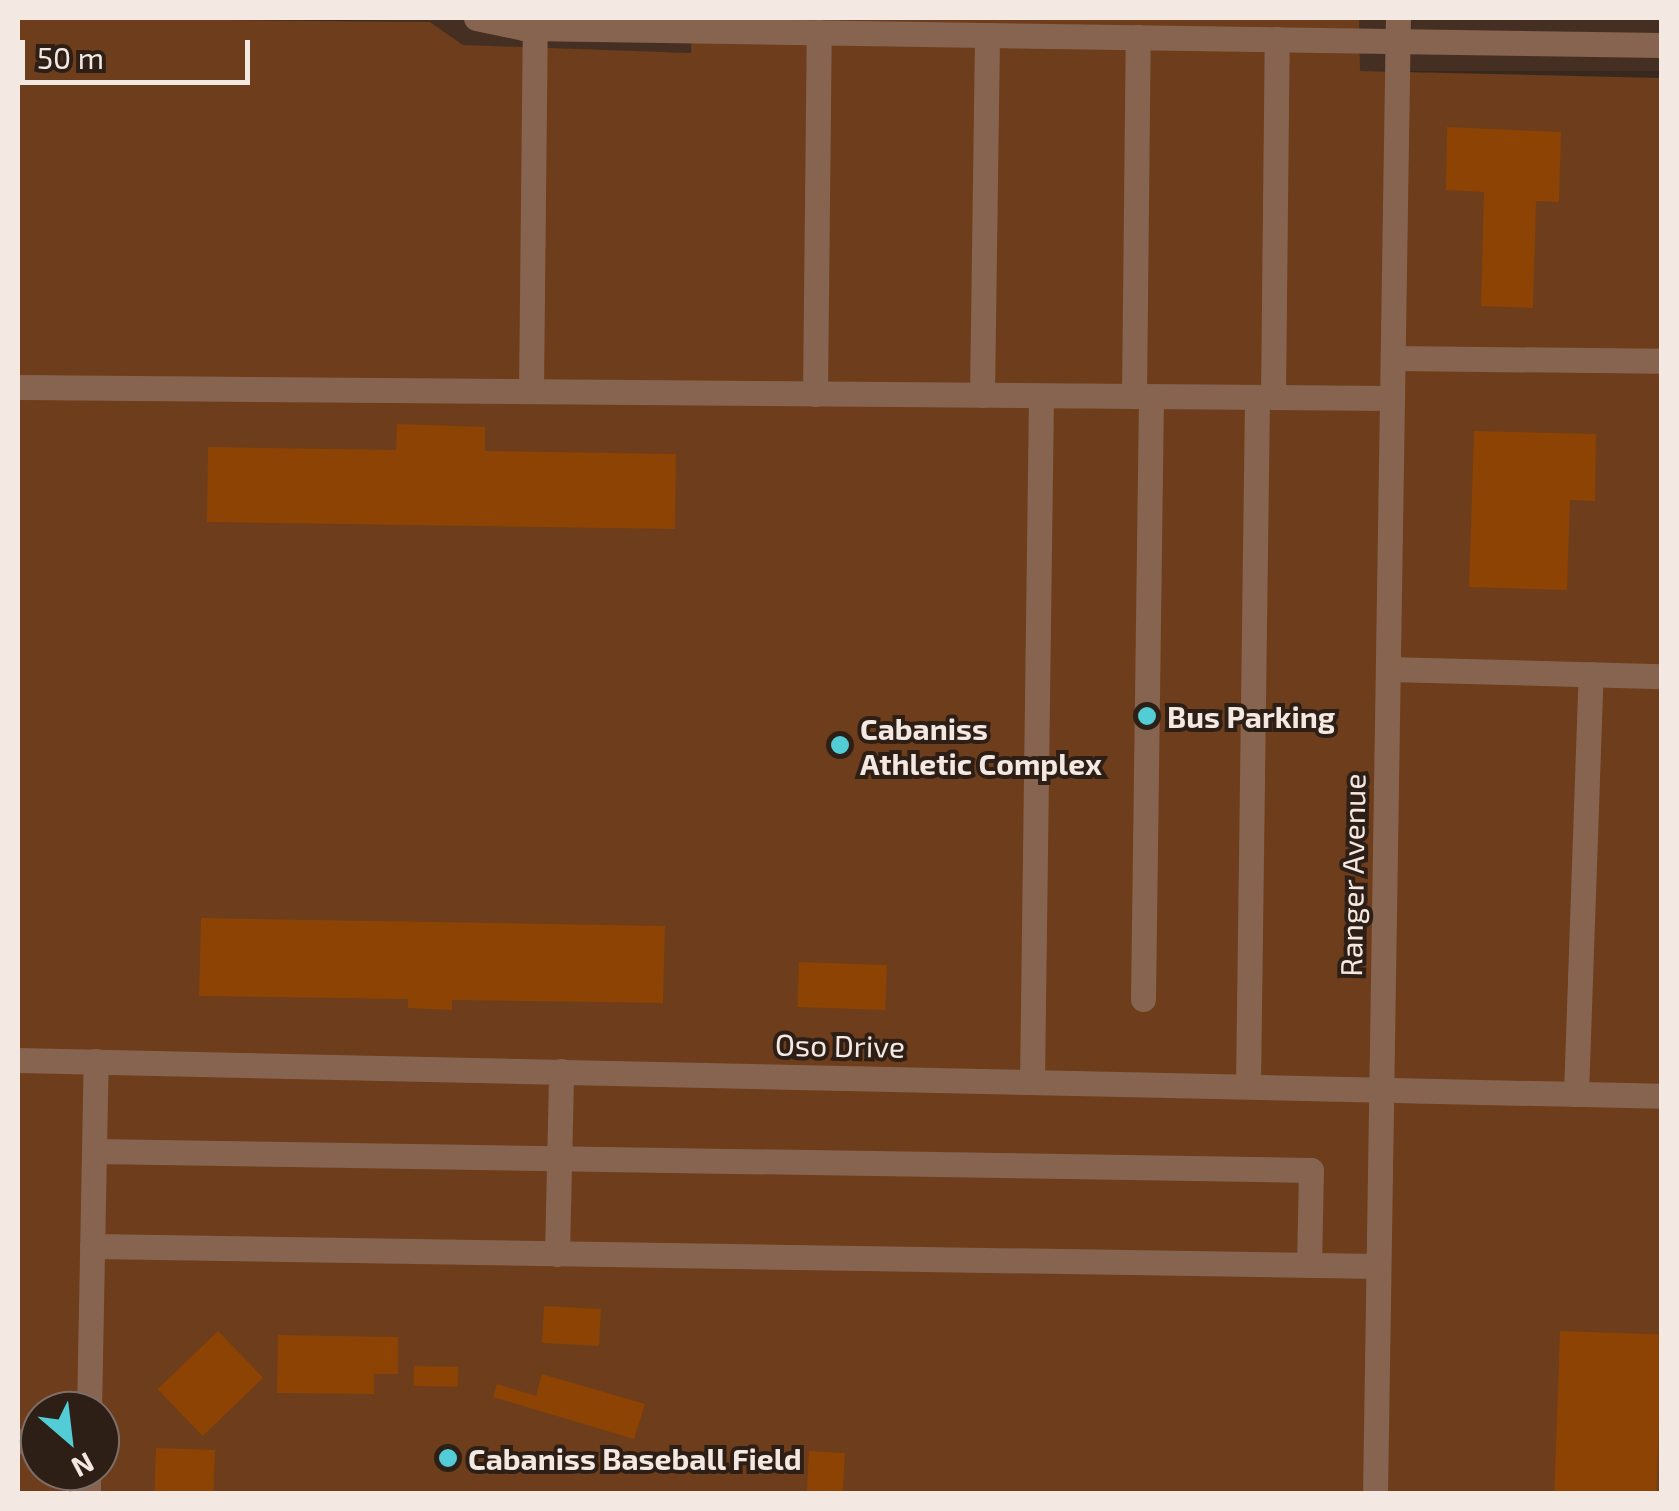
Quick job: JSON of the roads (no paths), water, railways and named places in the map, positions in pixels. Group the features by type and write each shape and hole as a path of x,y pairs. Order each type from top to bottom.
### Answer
{"street":[{"path":"477,18 504,27 535,28 1277,39 1398,29 1662,46"},
{"path":"530,391 535,28"},
{"name":"Ranger Avenue","path":"1375,1494 1398,29"},
{"path":"814,394 819,32"},
{"path":"982,395 987,35"},
{"path":"1138,37 1142,999"},
{"path":"1248,1086 1277,39"},
{"path":"1393,358 1662,361"},
{"path":"18,387 1392,398"},
{"path":"1032,1082 1040,396"},
{"path":"1388,669 1662,676"},
{"path":"1576,1094 1591,674"},
{"name":"Oso Drive","path":"18,1060 1662,1096"},
{"path":"89,1391 96,1062"},
{"path":"557,1254 560,1071"},
{"path":"94,1152 1311,1170 1309,1265"},
{"path":"92,1246 1378,1266"}],"place":[{"name":"Bus Parking","path":"1147,716"},
{"name":"Cabaniss Athletic Complex","path":"840,745"},
{"name":"Cabaniss Baseball Field","path":"448,1458"}]}
